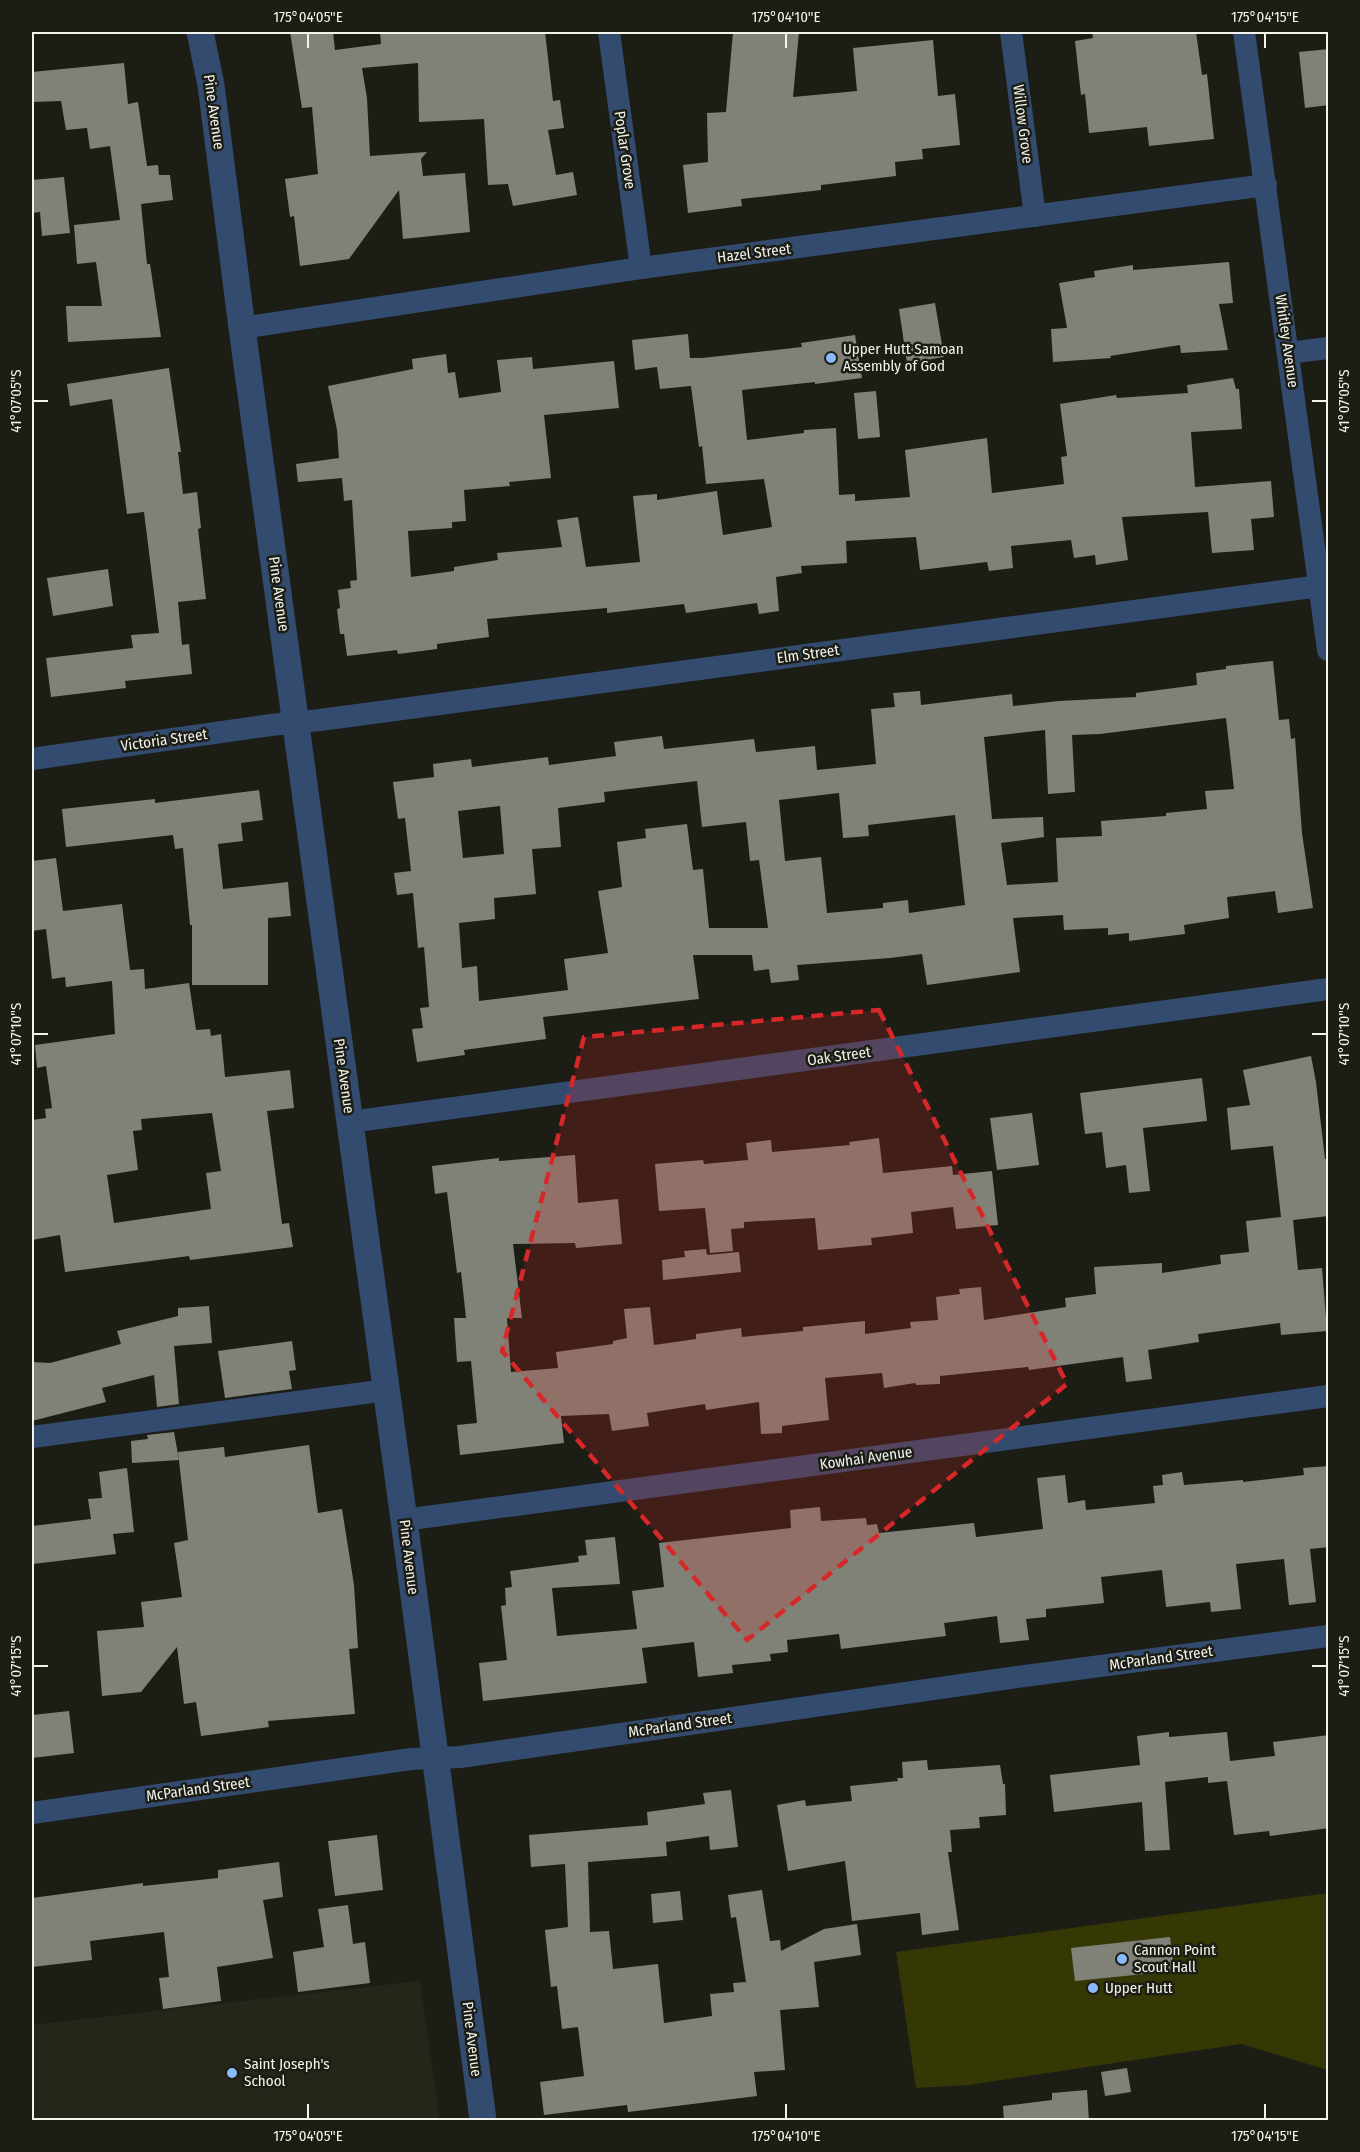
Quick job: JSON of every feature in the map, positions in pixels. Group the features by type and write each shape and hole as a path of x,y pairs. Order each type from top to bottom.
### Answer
{"street":[{"name":"Pine Avenue","path":"200,32 211,85 242,328 405,1520 483,2121"},
{"name":"Poplar Grove","path":"609,32 641,268"},
{"name":"Willow Grove","path":"1011,32 1035,216"},
{"name":"Whitley Avenue","path":"1244,32 1329,650"},
{"name":"Hazel Street","path":"242,328 641,268 1266,185"},
{"path":"1288,353 1329,348"},
{"name":"Elm Street","path":"296,722 1320,586"},
{"name":"Victoria Street","path":"32,759 296,722"},
{"name":"Oak Street","path":"350,1122 1329,989"},
{"path":"32,1437 387,1390"},
{"name":"Kowhai Avenue","path":"405,1520 1329,1396"},
{"name":"McParland Street","path":"32,1813 435,1758 460,1757 1010,1678 1329,1636"}],"highlighted area":[{"path":"879,1010 1067,1384 747,1640 502,1351 584,1037"}],"shaded area":[{"path":"1328,1893 1328,2070 1241,2044 968,2085 916,2088 896,1952"},
{"name":"Saint Joseph's School","path":"420,1981 440,2120 32,2120 32,2025"}],"building":[{"path":"290,32 333,32 335,50 381,44 380,32 545,32 553,101 560,100 564,128 548,130 556,175 573,172 577,195 513,206 508,184 488,185 484,119 419,122 418,63 362,68 367,98 370,156 427,152 421,159 423,176 465,173 470,232 403,239 399,190 349,259 300,266 294,216 290,217 285,179 318,174 312,107 302,108"},
{"path":"733,32 799,32 793,97 857,91 853,48 933,40 938,96 955,94 960,145 922,149 923,159 895,162 896,176 821,185 821,190 741,199 742,206 688,213 683,165 708,162 707,113 726,112"},
{"path":"1092,32 1196,32 1202,75 1207,74 1214,139 1149,146 1147,127 1089,133 1085,94 1081,95 1075,41 1093,38"},
{"path":"1329,49 1329,105 1305,108 1299,52"},
{"path":"124,63 128,104 138,102 147,166 158,165 159,175 170,175 173,200 141,204 147,264 150,264 161,337 68,342 66,306 102,306 96,262 77,264 74,225 120,220 110,146 90,149 87,128 66,130 61,101 32,102 32,72"},
{"path":"64,177 70,233 42,236 40,212 32,213 32,180"},
{"path":"1229,262 1233,303 1219,304 1228,350 1181,353 1180,345 1110,356 1111,358 1053,362 1051,329 1067,328 1059,283 1095,277 1094,271 1133,265 1133,270"},
{"path":"935,303 944,357 907,363 899,309"},
{"path":"688,334 690,358 802,347 801,343 855,335 862,378 742,390 747,440 804,433 804,430 836,428 839,495 855,494 855,501 910,497 905,450 987,438 992,493 1064,484 1061,457 1067,456 1060,404 1116,395 1117,398 1188,393 1187,385 1233,378 1236,389 1239,389 1242,429 1191,432 1195,487 1271,481 1274,517 1251,519 1254,550 1212,553 1208,512 1122,517 1128,560 1096,565 1095,555 1074,558 1071,540 1011,546 1013,568 989,571 987,562 920,570 916,537 846,541 847,563 801,566 802,573 776,577 779,611 759,614 757,603 686,613 684,604 607,613 607,608 487,619 489,637 437,644 437,649 398,654 397,650 347,656 344,634 340,634 337,609 340,608 338,590 351,588 350,581 357,580 352,500 344,501 342,478 298,482 296,464 339,458 337,430 328,386 413,369 412,359 446,354 448,373 455,372 459,398 501,392 497,360 532,357 533,369 614,361 619,408 544,415 551,478 509,482 510,486 464,490 466,521 452,522 452,528 408,531 411,577 454,571 454,567 498,560 497,553 562,547 557,520 578,517 586,567 640,562 633,496 657,494 657,500 717,491 723,535 772,527 764,479 706,484 691,386 660,389 657,367 635,370 632,340"},
{"path":"169,368 181,452 178,452 183,494 197,492 201,528 198,529 206,599 178,602 182,645 189,644 192,674 125,681 126,688 51,697 46,658 133,648 131,635 159,633 144,512 127,514 112,399 70,406 67,384"},
{"path":"876,391 880,437 858,439 854,393"},
{"path":"108,569 113,606 53,616 47,578"},
{"path":"1273,661 1279,720 1289,719 1291,739 1295,738 1302,833 1313,908 1278,913 1275,891 1227,897 1229,918 1184,925 1185,934 1129,941 1129,933 1108,935 1108,928 1064,930 1063,915 1013,918 1020,972 927,985 922,954 797,965 799,980 771,983 769,969 754,971 752,955 693,955 699,999 543,1017 546,1039 464,1050 465,1055 417,1062 412,1029 423,1028 420,1008 429,1007 424,947 418,948 413,893 397,895 394,873 411,871 405,818 398,819 393,782 434,777 433,764 471,759 472,767 548,757 549,765 616,756 614,742 662,736 664,749 754,739 756,752 815,746 817,770 876,764 871,709 895,707 893,693 920,691 921,705 1012,694 1013,706 1136,697 1136,693 1197,685 1196,673 1226,669 1226,666","holes":["1226,718 1234,789 1205,791 1207,809 1166,813 1166,816 1101,821 1102,836 1056,838 1058,882 1007,885 1001,843 1044,837 1043,817 992,819 984,737 1045,730 1048,794 1075,792 1072,735 1100,734","697,781 702,827 746,822 750,861 759,860 768,928 709,928 703,869 693,870 687,824 645,829 646,838 617,842 622,887 598,891 608,953 564,959 568,990 479,1001 477,966 462,968 459,923 495,919 494,898 536,894 532,849 561,847 558,808 605,802 604,792","839,793 843,838 869,836 868,825 955,815 965,905 909,913 908,900 883,903 883,908 827,913 821,857 785,861 779,800","500,806 504,854 463,858 458,811"]},
{"path":"259,790 263,820 241,823 243,841 218,844 223,889 288,882 291,916 268,918 268,985 192,985 192,925 190,925 183,848 175,849 173,835 66,847 62,809 155,799 155,803"},
{"path":"56,858 63,911 122,904 130,970 144,969 145,989 189,983 196,1030 210,1029 211,1036 221,1034 225,1077 290,1070 294,1108 267,1111 282,1224 289,1223 293,1247 190,1260 189,1256 65,1272 60,1235 32,1240 32,1120 46,1118 45,1109 52,1108 46,1066 37,1068 35,1045 115,1034 112,981 66,987 65,977 52,979 46,929 32,931 32,861","holes":["212,1113 221,1171 206,1173 211,1209 114,1223 107,1175 138,1170 133,1131 142,1130 141,1119"]},
{"path":"1311,1056 1325,1159 1329,1160 1329,1216 1293,1220 1298,1270 1322,1268 1327,1331 1281,1335 1280,1323 1198,1334 1199,1342 1148,1350 1152,1379 1126,1382 1123,1357 1029,1370 1028,1367 940,1376 940,1384 916,1385 915,1383 884,1388 882,1373 825,1378 829,1420 782,1426 782,1433 761,1434 759,1402 706,1410 705,1404 647,1413 649,1426 612,1431 609,1414 561,1416 564,1443 460,1455 457,1425 477,1423 471,1361 457,1362 454,1318 466,1318 461,1272 457,1273 447,1192 435,1194 432,1166 499,1158 499,1161 575,1155 578,1203 618,1199 622,1244 576,1248 575,1243 513,1244 522,1318 507,1318 511,1372 558,1368 556,1352 613,1344 613,1341 627,1338 624,1309 650,1307 654,1345 696,1339 696,1334 741,1328 742,1337 803,1331 803,1327 865,1321 865,1334 911,1328 910,1322 938,1320 936,1297 960,1294 959,1289 981,1287 984,1320 1066,1307 1065,1298 1096,1294 1094,1267 1162,1263 1162,1273 1221,1264 1220,1255 1249,1252 1246,1221 1281,1217 1273,1146 1231,1150 1227,1108 1250,1105 1243,1070"},
{"path":"1202,1078 1207,1121 1143,1128 1150,1191 1129,1193 1126,1165 1106,1168 1102,1132 1085,1134 1080,1093"},
{"path":"1032,1113 1039,1165 997,1170 990,1118"},
{"path":"879,1138 883,1173 952,1166 953,1175 992,1171 998,1225 956,1229 953,1207 911,1212 913,1233 871,1238 872,1245 818,1250 815,1218 744,1222 744,1228 731,1229 733,1251 710,1253 705,1208 659,1211 655,1164 703,1160 704,1164 748,1160 746,1143 771,1140 772,1152 850,1145 849,1142"},
{"path":"706,1249 707,1255 739,1252 741,1272 663,1280 662,1260 685,1257 684,1251"},
{"path":"209,1306 212,1343 174,1346 179,1404 157,1407 154,1375 102,1388 106,1402 32,1421 32,1362 50,1363 121,1344 117,1331 178,1316 178,1308"},
{"path":"292,1341 296,1370 289,1371 292,1389 225,1398 218,1351"},
{"path":"174,1432 179,1460 132,1463 131,1441 148,1439 147,1435"},
{"path":"309,1445 318,1513 342,1509 354,1585 358,1648 349,1649 355,1714 268,1721 269,1727 201,1736 196,1702 184,1704 177,1647 141,1692 102,1696 97,1631 144,1627 141,1602 182,1597 174,1543 188,1540 178,1452 224,1447 225,1457"},
{"path":"1329,1466 1329,1547 1310,1549 1316,1602 1289,1605 1284,1559 1236,1564 1241,1609 1211,1612 1210,1602 1166,1607 1162,1570 1101,1577 1104,1603 1046,1609 1046,1617 1026,1619 1029,1640 1000,1643 997,1616 944,1623 946,1636 841,1649 839,1634 787,1640 788,1652 770,1654 771,1661 732,1665 733,1673 698,1677 694,1642 642,1648 647,1683 483,1701 479,1663 507,1660 501,1606 506,1605 505,1588 512,1587 510,1571 579,1562 578,1556 587,1555 585,1540 615,1537 620,1584 552,1588 557,1636 637,1629 632,1591 664,1587 659,1543 791,1528 790,1510 820,1507 821,1521 866,1518 867,1525 877,1524 879,1533 974,1523 976,1537 1043,1529 1037,1478 1065,1475 1068,1503 1085,1500 1086,1510 1155,1503 1153,1486 1163,1485 1162,1475 1182,1472 1184,1485 1243,1480 1243,1482 1304,1475 1303,1468"},
{"path":"127,1468 134,1532 113,1534 116,1554 33,1564 32,1526 91,1519 88,1499 102,1498 99,1472"},
{"path":"69,1711 74,1753 32,1758 32,1715"},
{"path":"1169,1732 1169,1737 1227,1732 1230,1761 1275,1756 1273,1742 1329,1735 1329,1828 1270,1836 1269,1831 1234,1835 1227,1781 1208,1783 1208,1777 1165,1782 1170,1850 1145,1851 1142,1802 1054,1812 1050,1775 1140,1765 1137,1736"},
{"path":"927,1760 928,1770 1000,1765 1003,1784 1005,1784 1006,1815 979,1817 980,1828 950,1830 952,1852 948,1852 959,1930 922,1935 920,1913 852,1921 845,1861 788,1871 777,1805 805,1800 806,1806 852,1801 850,1786 898,1781 897,1778 903,1778 902,1762"},
{"path":"731,1790 738,1847 710,1850 709,1836 666,1842 667,1856 588,1862 590,1932 609,1931 613,1969 658,1964 664,2023 712,2016 710,1994 734,1992 733,1983 746,1982 736,1917 731,1918 728,1895 762,1890 770,1941 780,1940 781,1951 824,1929 857,1924 861,1955 814,1962 819,2007 780,2010 785,2070 754,2072 757,2096 628,2112 627,2105 544,2115 540,2082 584,2076 578,2027 562,2029 557,1986 551,1987 545,1930 568,1927 565,1864 531,1867 529,1835 648,1825 647,1812 705,1804 703,1793"},
{"path":"377,1835 383,1890 335,1896 328,1841"},
{"path":"279,1862 283,1897 263,1900 273,1958 217,1967 221,2001 163,2009 159,1978 169,1977 164,1932 90,1941 92,1960 32,1967 32,1898 143,1883 143,1886 218,1878 218,1870"},
{"path":"680,1891 683,1920 653,1923 651,1894"},
{"path":"348,1905 353,1944 365,1942 370,1983 298,1992 293,1952 324,1947 318,1909"},
{"name":"Cannon Point Scout Hall","path":"1170,1937 1174,1971 1075,1981 1071,1948"},
{"path":"1127,2068 1131,2092 1105,2096 1101,2072"},
{"path":"1087,2090 1089,2121 1004,2121 1003,2106 1052,2100 1052,2093"}],"place":[{"name":"Upper Hutt Samoan Assembly of God","path":"831,358"},
{"name":"Cannon Point Scout Hall","path":"1122,1959"},
{"name":"Upper Hutt","path":"1093,1988"},
{"name":"Saint Joseph's School","path":"232,2073"}]}
